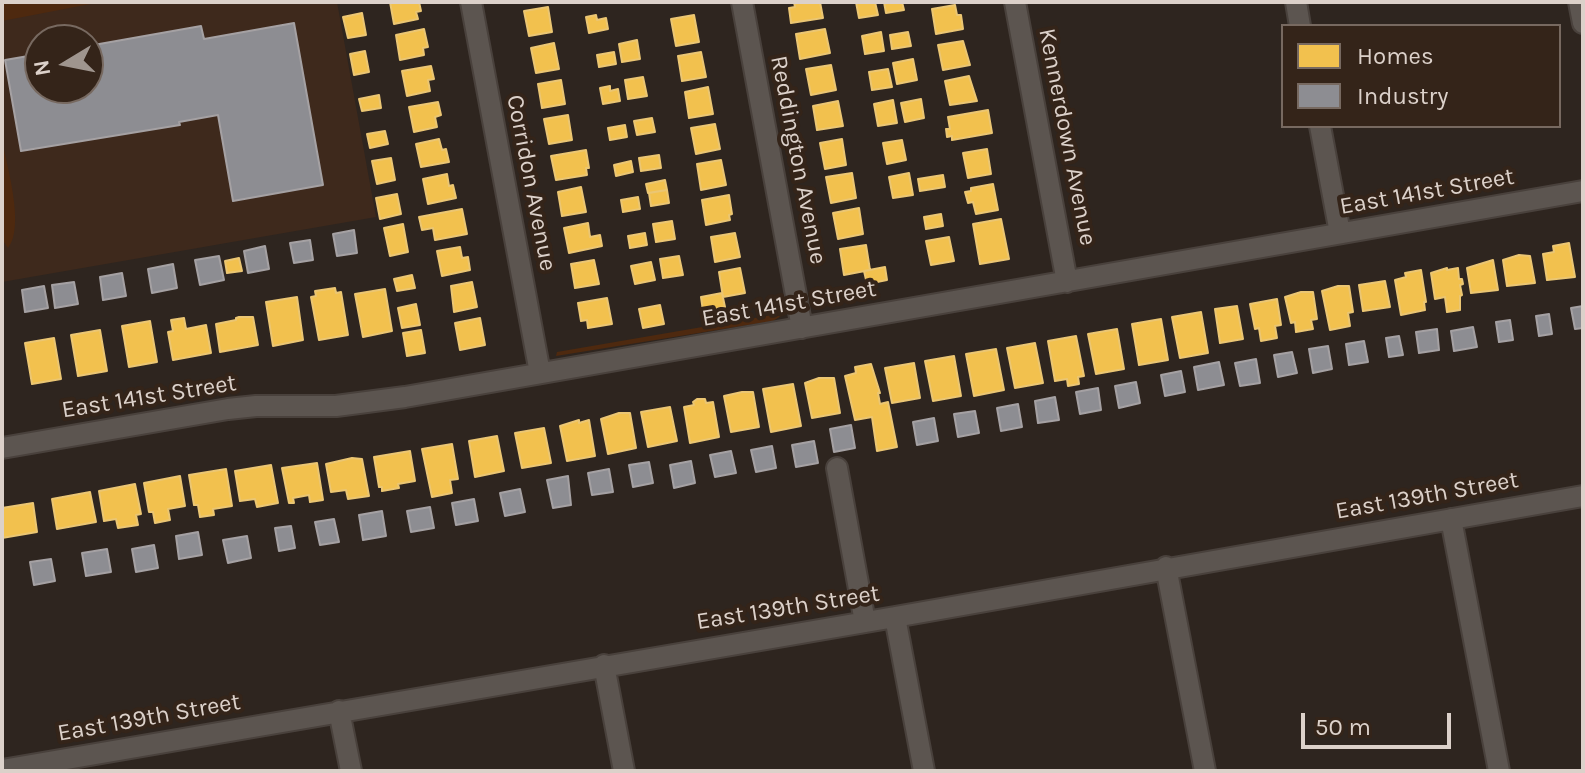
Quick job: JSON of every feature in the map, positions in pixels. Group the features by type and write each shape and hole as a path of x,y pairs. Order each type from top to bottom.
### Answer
{"street":[{"name":"Corridon Avenue","path":"471,2 540,373"},
{"name":"Reddington Avenue","path":"742,2 802,328"},
{"name":"Kennerdown Avenue","path":"1015,2 1067,282"},
{"path":"1296,2 1300,24"},
{"path":"1579,2 1583,23"},
{"path":"1320,128 1340,233"},
{"name":"East 141st Street","path":"2,448 228,409 359,404 1583,191"},
{"path":"837,468 865,622"},
{"name":"East 139th Street","path":"2,770 77,764 339,711 1583,496"},
{"path":"1451,519 1499,771"},
{"path":"1166,567 1205,771"},
{"path":"895,617 924,771"},
{"path":"604,665 624,771"},
{"path":"339,711 351,771"}],"shaded area":[{"path":"2,2 337,2 376,217 2,282"},
{"path":"2,2 101,2 2,21"},
{"path":"2,140 15,211 13,238 8,248 2,239"},
{"path":"772,315 781,316 773,321 556,356 557,352"}],"building: Homes":[{"path":"390,2 419,2 421,11 416,12 418,19 394,24"},
{"path":"794,2 820,2 823,18 791,23 789,8 795,7"},
{"path":"856,2 875,2 878,15 859,18"},
{"path":"884,2 902,2 904,10 886,13"},
{"path":"955,5 957,15 961,15 963,29 936,34 932,9"},
{"path":"548,7 552,32 529,36 524,11"},
{"path":"362,13 366,35 348,38 343,17"},
{"path":"596,15 597,20 606,18 608,29 589,33 586,17"},
{"path":"694,15 699,42 676,46 671,19"},
{"path":"424,29 428,47 423,48 424,55 400,60 396,35"},
{"path":"825,29 830,53 800,59 796,34"},
{"path":"881,32 884,51 865,54 862,36"},
{"path":"908,32 911,46 892,49 890,35"},
{"path":"637,40 640,59 622,62 619,44"},
{"path":"963,41 970,65 943,70 938,45"},
{"path":"554,43 559,69 536,73 531,48"},
{"path":"365,51 369,72 354,75 350,54"},
{"path":"614,52 616,64 599,67 597,55"},
{"path":"701,52 706,77 682,81 678,56"},
{"path":"913,59 917,80 897,84 893,63"},
{"path":"831,65 836,90 811,95 806,69"},
{"path":"431,66 434,79 428,80 430,91 407,96 402,71"},
{"path":"888,69 892,87 872,90 869,72"},
{"path":"969,76 977,101 950,105 945,81"},
{"path":"643,77 647,96 628,99 625,80"},
{"path":"561,80 565,104 542,108 538,84"},
{"path":"610,86 610,91 618,89 620,101 603,104 600,88"},
{"path":"708,87 713,114 689,118 685,92"},
{"path":"379,95 381,108 362,111 359,99"},
{"path":"921,99 924,118 905,122 901,103"},
{"path":"893,100 897,123 878,126 874,104"},
{"path":"838,101 843,126 817,130 813,106"},
{"path":"438,102 441,115 435,117 437,127 414,132 409,107"},
{"path":"988,110 992,133 952,140 952,136 947,137 946,129 950,129 948,117"},
{"path":"568,115 572,140 549,144 544,119"},
{"path":"652,118 655,132 637,135 634,121"},
{"path":"715,124 720,149 696,154 691,128"},
{"path":"625,125 627,137 610,140 608,128"},
{"path":"385,131 388,144 370,148 367,134"},
{"path":"439,139 442,150 446,149 449,162 421,167 416,144"},
{"path":"842,139 846,165 825,169 820,143"},
{"path":"902,140 906,160 887,164 883,143"},
{"path":"987,149 991,174 968,178 963,153"},
{"path":"586,150 587,175 556,180 551,156"},
{"path":"659,155 661,168 641,171 639,158"},
{"path":"391,158 395,180 377,184 372,161"},
{"path":"721,160 726,185 701,190 697,164"},
{"path":"631,161 633,172 616,176 614,165"},
{"path":"852,173 856,198 831,203 826,177"},
{"path":"909,173 913,195 893,198 889,177"},
{"path":"447,174 456,198 428,204 423,179"},
{"path":"943,175 945,187 920,191 918,179"},
{"path":"665,180 667,190 648,193 646,184"},
{"path":"993,184 998,210 976,214 973,202 968,203 965,192"},
{"path":"581,187 586,212 562,216 558,192"},
{"path":"667,190 669,203 651,206 649,193"},
{"path":"397,194 401,214 380,219 376,198"},
{"path":"729,195 730,220 706,225 702,200"},
{"path":"638,197 640,209 623,212 621,200"},
{"path":"859,208 863,234 838,239 833,213"},
{"path":"462,209 467,234 435,240 433,228 422,230 419,217"},
{"path":"941,214 943,226 926,229 924,217"},
{"path":"1001,219 1009,259 980,264 973,224"},
{"path":"672,221 675,239 656,242 653,224"},
{"path":"588,223 590,237 600,235 602,246 569,253 564,228"},
{"path":"403,224 408,252 390,256 384,228"},
{"path":"645,233 647,245 630,248 628,236"},
{"path":"735,233 740,257 715,262 711,237"},
{"path":"949,237 954,261 931,265 926,241"},
{"path":"1569,243 1575,277 1547,280 1543,254 1554,252 1553,246"},
{"path":"866,245 870,270 844,275 840,249"},
{"path":"460,247 462,258 468,257 470,270 442,276 437,251"},
{"path":"1519,255 1530,256 1535,283 1507,286 1503,260"},
{"path":"679,256 683,275 663,278 660,259"},
{"path":"239,258 242,271 227,273 225,261"},
{"path":"594,260 599,284 575,288 571,264"},
{"path":"1493,260 1498,290 1471,293 1467,268"},
{"path":"651,262 655,280 635,284 631,266"},
{"path":"885,267 887,280 867,284 864,271"},
{"path":"740,268 745,293 723,297 719,272"},
{"path":"1458,268 1463,284 1460,285 1460,310 1447,312 1445,297 1435,299 1431,273"},
{"path":"1421,270 1425,310 1401,315 1395,280 1406,277 1405,273"},
{"path":"412,275 415,288 397,291 394,279"},
{"path":"1385,281 1390,307 1363,311 1359,285"},
{"path":"472,282 477,307 454,312 451,286"},
{"path":"1349,286 1353,312 1348,313 1350,326 1330,330 1322,291"},
{"path":"335,288 336,293 341,292 348,335 319,340 311,297 316,296 315,291"},
{"path":"385,289 392,331 363,337 355,294"},
{"path":"1313,292 1317,319 1311,320 1313,329 1296,332 1285,297"},
{"path":"722,293 725,307 703,311 701,297"},
{"path":"297,297 303,340 273,346 266,302"},
{"path":"607,298 612,324 588,328 587,320 581,321 578,303"},
{"path":"1277,299 1281,325 1275,326 1277,338 1261,341 1250,304"},
{"path":"416,304 420,325 402,328 398,308"},
{"path":"660,305 664,324 643,328 639,309"},
{"path":"1237,306 1243,339 1220,343 1215,309"},
{"path":"1201,312 1208,353 1180,358 1172,317"},
{"path":"239,317 253,317 258,345 220,352 216,324"},
{"path":"184,318 186,329 206,325 211,353 173,360 168,332 173,331 171,320"},
{"path":"480,318 485,345 460,350 455,323"},
{"path":"1161,319 1168,360 1139,365 1132,324"},
{"path":"150,321 157,362 129,367 122,326"},
{"path":"1117,329 1124,369 1096,374 1088,334"},
{"path":"100,330 107,371 78,376 71,335"},
{"path":"421,330 425,353 407,356 403,333"},
{"path":"1076,336 1084,376 1078,377 1079,384 1068,386 1067,379 1055,381 1048,341"},
{"path":"54,338 61,379 32,384 25,343"},
{"path":"1035,343 1043,383 1015,388 1007,348"},
{"path":"996,349 1004,390 974,396 966,354"},
{"path":"954,356 961,396 933,401 925,361"},
{"path":"914,363 920,398 892,403 885,368"},
{"path":"871,364 880,393 880,404 888,402 897,447 877,451 872,417 855,420 845,376 856,373 855,367"},
{"path":"819,378 834,378 840,413 812,418 805,383"},
{"path":"793,384 801,426 771,432 763,389"},
{"path":"753,392 759,427 731,432 724,396"},
{"path":"697,399 713,402 719,437 690,443 684,407 694,405"},
{"path":"670,407 677,441 648,447 641,412"},
{"path":"630,413 636,448 608,454 601,419"},
{"path":"579,420 579,423 589,420 595,456 567,461 560,426"},
{"path":"544,428 551,463 522,468 515,433"},
{"path":"497,436 504,471 475,477 469,441"},
{"path":"452,444 458,479 450,480 452,493 432,497 422,449"},
{"path":"410,451 415,481 382,491 374,457"},
{"path":"362,459 369,496 348,499 346,490 331,492 326,464"},
{"path":"317,463 323,500 310,502 309,495 293,498 294,503 289,503 282,468"},
{"path":"271,465 278,503 257,507 255,499 240,501 235,471"},
{"path":"226,469 232,506 213,509 214,515 200,517 198,505 194,505 189,475"},
{"path":"180,476 185,506 168,509 170,520 155,523 153,512 149,512 144,483"},
{"path":"135,484 141,514 136,515 138,525 118,528 116,519 104,521 99,491"},
{"path":"90,492 96,522 57,529 52,499"},
{"path":"33,503 37,532 2,538 2,508"}],"building: Industry":[{"path":"294,23 323,185 233,201 218,115 179,122 180,125 21,151 5,60 24,57 24,104 104,104 104,43 201,26 204,39"},
{"path":"354,230 357,253 337,256 333,234"},
{"path":"310,240 313,260 294,263 290,243"},
{"path":"265,246 269,269 248,273 244,251"},
{"path":"219,256 224,280 200,285 195,260"},
{"path":"173,264 177,288 152,293 148,269"},
{"path":"122,273 126,296 103,300 100,277"},
{"path":"74,282 78,304 55,308 52,285"},
{"path":"44,286 48,308 25,312 22,290"},
{"path":"1583,306 1583,328 1575,329 1571,308"},
{"path":"1549,314 1552,334 1539,336 1536,316"},
{"path":"1510,320 1513,340 1499,342 1496,322"},
{"path":"1473,327 1477,347 1454,351 1451,331"},
{"path":"1437,329 1439,350 1419,353 1416,332"},
{"path":"1399,336 1403,355 1389,357 1386,338"},
{"path":"1364,341 1368,362 1349,365 1346,344"},
{"path":"1328,346 1332,369 1313,373 1309,349"},
{"path":"1292,352 1297,373 1278,377 1274,355"},
{"path":"1256,359 1260,383 1240,386 1235,363"},
{"path":"1219,362 1224,385 1198,390 1194,367"},
{"path":"1181,371 1185,392 1165,396 1161,375"},
{"path":"1136,382 1140,403 1119,408 1115,386"},
{"path":"1098,388 1101,410 1080,414 1076,392"},
{"path":"1055,397 1059,420 1038,423 1035,401"},
{"path":"1018,404 1022,427 1001,431 997,408"},
{"path":"975,411 979,433 958,437 954,414"},
{"path":"934,418 938,441 917,445 913,422"},
{"path":"851,425 855,448 834,452 830,429"},
{"path":"814,441 818,463 796,467 792,445"},
{"path":"772,446 776,468 756,472 751,450"},
{"path":"731,451 736,473 715,477 710,455"},
{"path":"691,461 695,483 674,488 670,465"},
{"path":"649,462 653,483 633,487 629,465"},
{"path":"609,469 613,492 592,495 588,473"},
{"path":"568,476 571,505 553,508 547,480"},
{"path":"520,489 525,512 505,516 500,493"},
{"path":"474,499 478,521 456,525 452,503"},
{"path":"430,507 434,528 411,532 407,511"},
{"path":"382,511 386,536 363,540 359,515"},
{"path":"334,519 339,542 320,545 315,522"},
{"path":"291,526 295,548 279,551 275,528"},
{"path":"198,532 202,555 179,559 176,536"},
{"path":"247,536 251,558 228,563 223,540"},
{"path":"154,545 158,568 136,572 132,549"},
{"path":"107,549 111,572 86,576 82,553"},
{"path":"51,559 55,581 34,585 30,562"}]}
